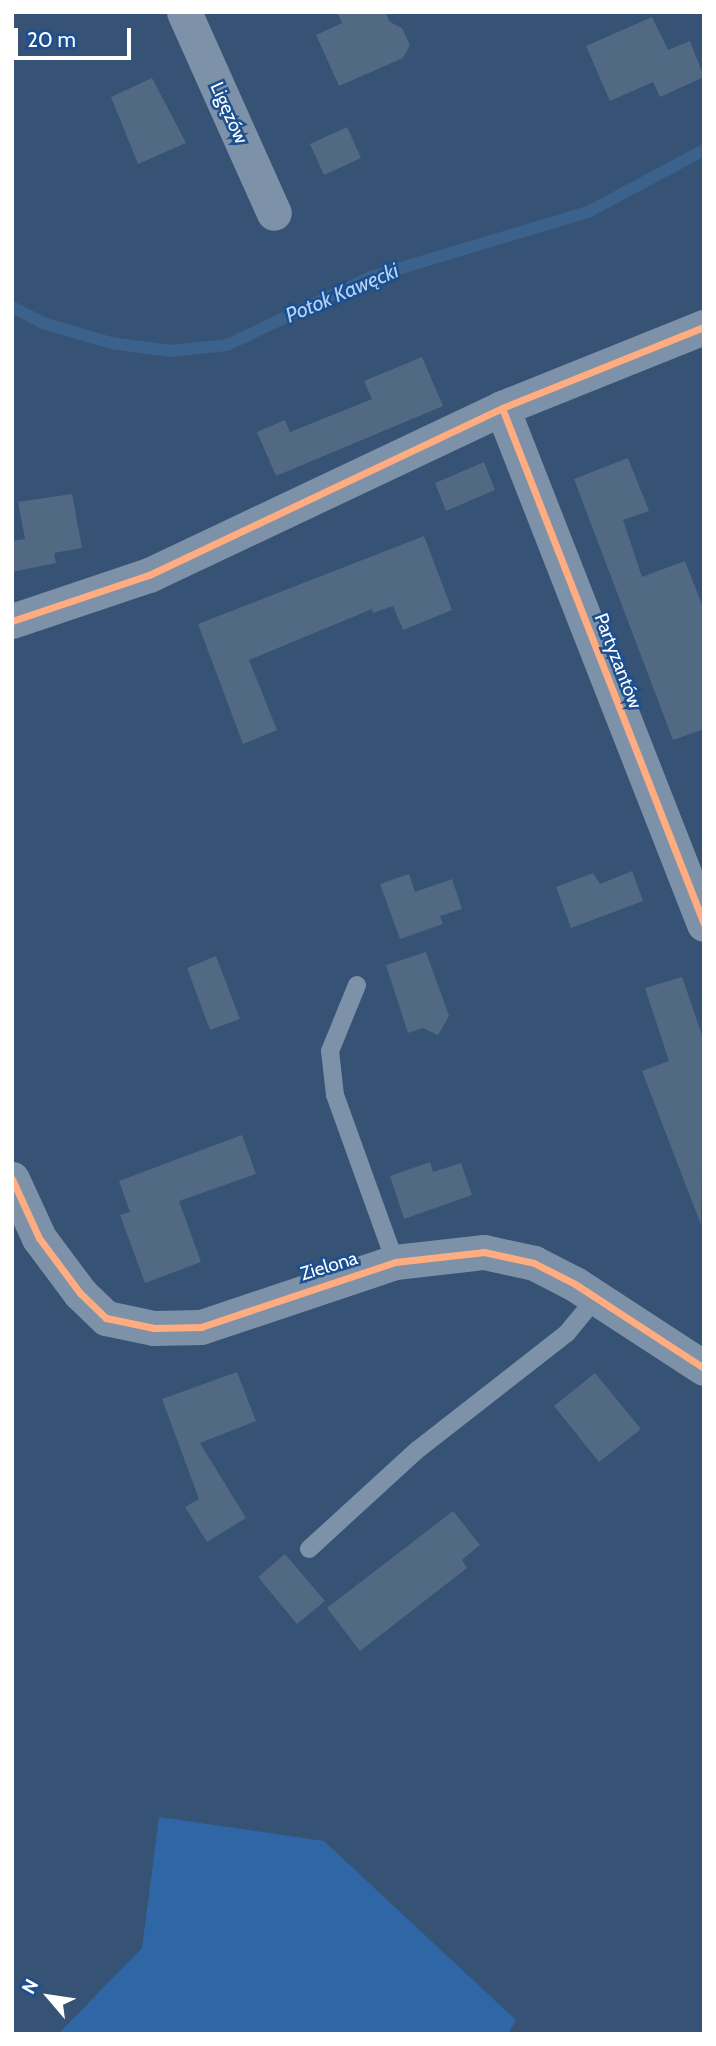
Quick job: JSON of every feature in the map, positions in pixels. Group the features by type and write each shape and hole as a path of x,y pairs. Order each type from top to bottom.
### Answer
{"street":[{"name":"Ligęzów","path":"184,12 274,214"},
{"path":"12,621 149,575 502,408 704,327"},
{"name":"Partyzantów","path":"502,408 704,925"},
{"name":"Zielona","path":"12,1179 39,1238 80,1293 106,1318 142,1326 201,1327 395,1262 484,1252 534,1263 596,1298 704,1368"}],"lane":[{"path":"357,985 330,1051 335,1095 395,1262"},
{"path":"309,1549 416,1451 567,1333 596,1298"}],"shaded area":[{"path":"159,1817 324,1841 516,2020 508,2034 58,2034 142,1948"}],"building":[{"path":"337,12 385,12 390,22 402,28 410,45 403,58 339,86 316,35 342,23"},
{"path":"652,17 668,50 690,41 704,77 660,97 653,82 610,101 586,46"},
{"path":"152,78 186,143 138,164 111,97"},
{"path":"347,127 361,158 324,175 310,144"},
{"path":"422,357 443,406 276,476 257,432 285,420 290,432 372,399 364,381"},
{"path":"628,458 649,511 623,520 642,577 685,561 704,610 704,729 673,740 574,479"},
{"path":"484,462 495,490 446,511 435,483"},
{"path":"72,494 82,548 54,553 56,563 12,572 12,541 25,539 18,502"},
{"path":"424,536 452,610 403,630 393,606 373,613 372,609 249,660 277,730 243,744 198,624"},
{"path":"632,871 643,901 571,928 556,887 593,873 600,884"},
{"path":"409,874 415,892 452,879 462,909 440,916 443,924 400,939 380,884"},
{"path":"426,952 449,1016 438,1035 423,1028 408,1033 386,965"},
{"path":"216,956 240,1019 210,1030 187,968"},
{"path":"682,977 704,1041 701,1225 642,1071 669,1061 645,988"},
{"path":"242,1135 256,1174 179,1201 201,1262 145,1283 120,1215 130,1212 119,1181"},
{"path":"430,1162 433,1172 461,1163 472,1195 404,1219 390,1176"},
{"path":"237,1372 256,1421 200,1443 246,1518 207,1542 185,1507 199,1499 162,1399"},
{"path":"595,1373 641,1429 599,1462 554,1406"},
{"path":"453,1511 480,1545 462,1560 467,1568 360,1651 327,1608"},
{"path":"285,1554 325,1601 297,1624 258,1577"}],"waterway":[{"name":"Potok Kawęcki","path":"12,307 43,323 111,343 170,351 227,345 371,277 588,212 704,150"}],"cycle path":[{"path":"12,621 149,575 502,408 704,327"},
{"path":"502,408 704,924"},
{"path":"12,1179 39,1238 80,1293 106,1318 154,1328 201,1327 395,1262 484,1252 534,1263 575,1284 704,1368"}]}
